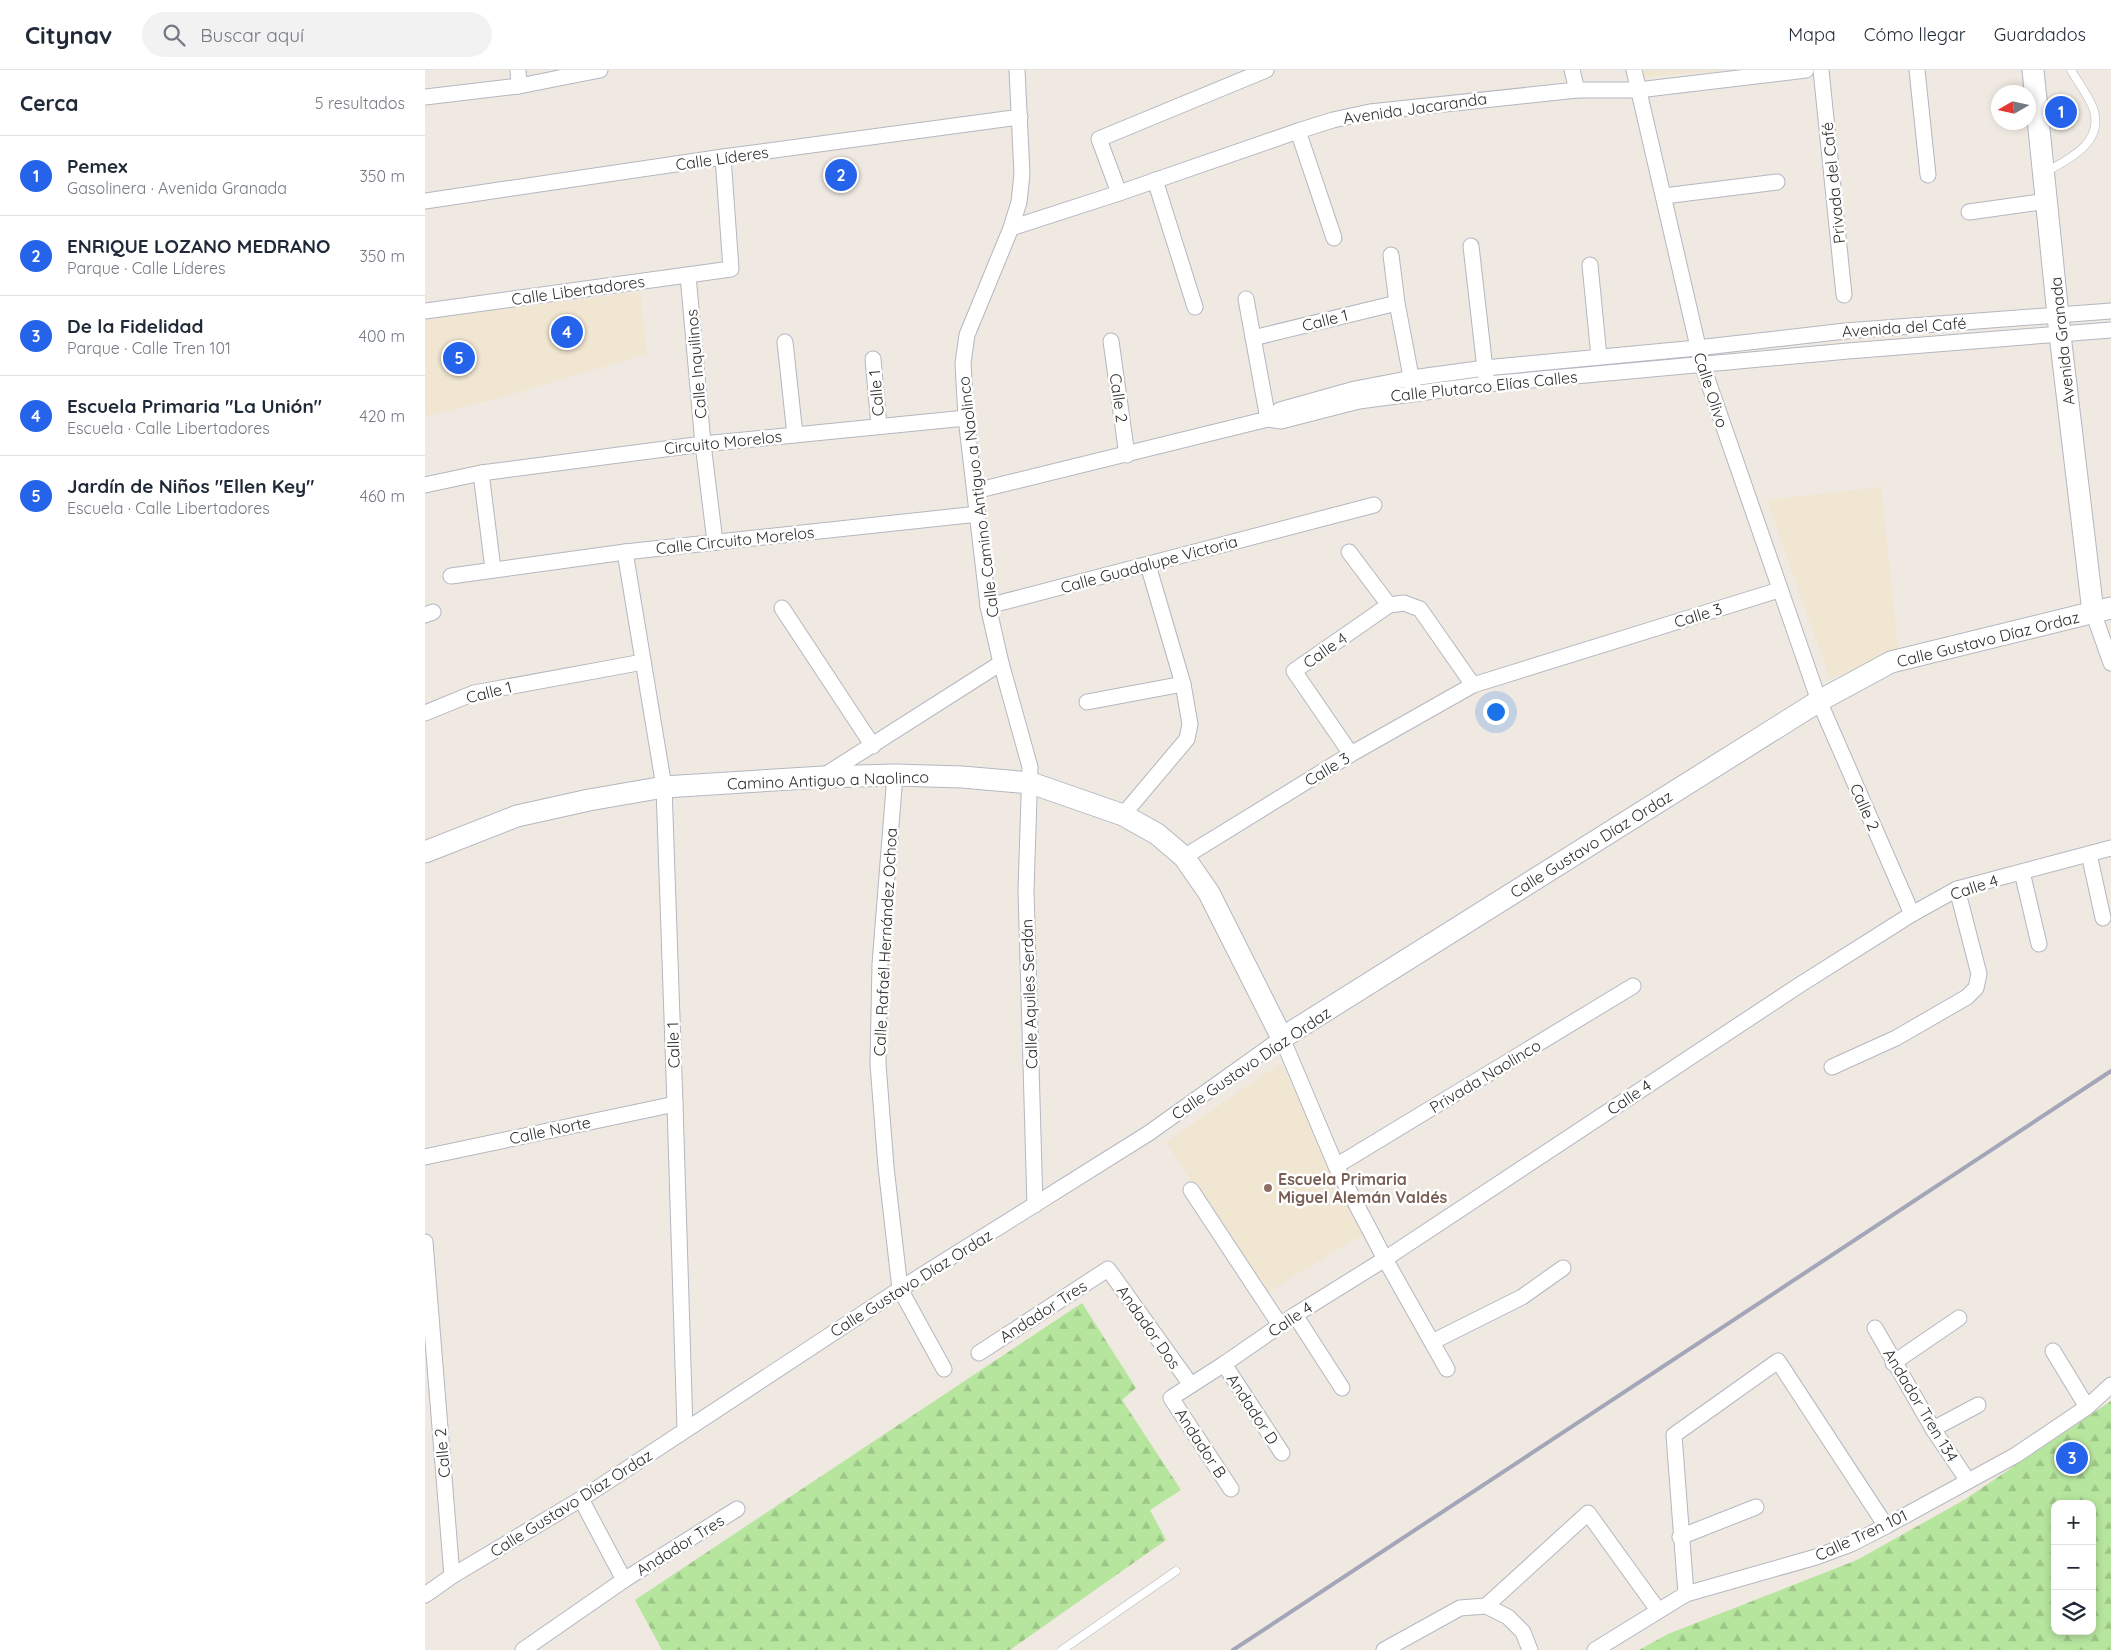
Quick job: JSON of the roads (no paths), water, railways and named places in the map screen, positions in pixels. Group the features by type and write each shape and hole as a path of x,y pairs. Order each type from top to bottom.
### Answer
{"main road":[{"name":"Avenida Granada","path":"2033,70 2059,325 2102,610"},
{"name":"Calle Gustavo Díaz Ordaz","path":"1282,1038 1819,701 1891,662 2102,610"},
{"name":"Camino Antiguo a Naolinco","path":"425,852 517,816 589,800 664,787 823,777 895,775 962,777 1031,783 1123,816 1157,834 1184,856 1209,893 1282,1038"}],"street":[{"path":"518,70 519,86"},
{"path":"425,97 519,86 600,70"},
{"name":"Calle Camino Antiguo a Naolinco","path":"1017,70 1022,174 1019,202 1011,228 967,335 963,363 966,418 988,606 1001,664 1028,753 1031,783"},
{"path":"1119,193 1099,139 1266,70"},
{"path":"1573,70 1577,90"},
{"name":"Calle Olivo","path":"1634,70 1697,348 1779,590 1819,701"},
{"name":"Avenida Jacaranda","path":"1011,228 1298,131 1333,120 1370,112 1577,90 1638,90 1806,70"},
{"name":"Privada del Café","path":"1821,70 1844,295"},
{"path":"1917,70 1927,175"},
{"name":"Calle Líderes","path":"425,201 723,157 1020,117"},
{"path":"1298,131 1334,238"},
{"name":"Calle Libertadores","path":"425,311 731,269 723,157"},
{"path":"1155,180 1195,307"},
{"path":"1664,196 1777,182"},
{"path":"1969,212 2047,201"},
{"path":"1471,246 1487,384"},
{"path":"1391,255 1397,302 1413,385"},
{"path":"1590,265 1599,357"},
{"name":"Calle Inquilinos","path":"688,275 703,444 715,542"},
{"path":"1246,299 1268,419"},
{"name":"Calle 1","path":"1253,338 1397,302"},
{"name":"Avenida del Café","path":"1702,364 1848,351 2059,325 2111,310"},
{"name":"Avenida del Café","path":"1697,348 1845,331 2059,325 2111,330"},
{"path":"1845,331 1848,351"},
{"name":"Calle 2","path":"1111,341 1127,455"},
{"path":"785,342 795,434"},
{"name":"Calle Plutarco Elías Calles","path":"975,491 1268,419 1281,421 1413,385 1485,368 1697,348"},
{"name":"Calle 1","path":"873,359 879,426"},
{"name":"Calle Plutarco Elías Calles","path":"1413,385 1487,384 1702,364"},
{"name":"Circuito Morelos","path":"425,485 481,473 703,444 966,418"},
{"path":"481,473 493,569"},
{"name":"Calle Guadalupe Victoria","path":"988,606 1374,505"},
{"name":"Calle Circuito Morelos","path":"451,576 625,552 978,514"},
{"name":"Calle 1","path":"625,552 664,787 685,1430"},
{"path":"1349,552 1389,605 1404,603 1420,609 1473,685"},
{"path":"1123,816 1187,739 1190,724 1183,684 1148,565"},
{"name":"Calle 3","path":"1184,856 1351,754 1473,685 1779,590"},
{"name":"Calle 4","path":"1351,754 1294,671 1389,605"},
{"path":"782,608 873,746"},
{"path":"2102,610 2111,663"},
{"name":"Calle 1","path":"425,713 474,693 643,662"},
{"path":"823,777 1001,664"},
{"path":"1087,702 1183,684"},
{"name":"Calle 2","path":"1819,701 1912,914"},
{"name":"Calle Rafaél Hernández Ochoa","path":"895,775 880,964 878,1064 886,1167 900,1289"},
{"name":"Calle Aquiles Serdán","path":"1031,783 1026,890 1035,1205"},
{"name":"Calle 4","path":"1171,1398 1798,986 1912,914 1957,889 2111,848"},
{"path":"2089,854 2103,918"},
{"path":"2022,872 2039,944"},
{"path":"1832,1067 1896,1038 1967,997 1976,988 1979,974 1957,889"},
{"name":"Privada Naolinco","path":"1337,1166 1633,986"},
{"name":"Camino Antiguo a Naolinco","path":"1282,1038 1337,1166 1385,1259 1447,1369"},
{"name":"Calle Gustavo Díaz Ordaz","path":"425,1595 452,1576 581,1499 900,1289 1149,1133 1282,1038"},
{"name":"Calle Norte","path":"425,1156 675,1104"},
{"path":"1191,1190 1280,1325"},
{"name":"Calle 2","path":"425,1242 452,1576"},
{"path":"1432,1342 1522,1297 1563,1268"},
{"name":"Andador Tres","path":"979,1353 1108,1269"},
{"name":"Andador Dos","path":"1108,1269 1191,1385"},
{"path":"900,1289 944,1369"},
{"path":"1295,1315 1342,1388"},
{"path":"1893,1363 1959,1318"},
{"name":"Andador Tren 134","path":"1875,1328 1893,1363 1933,1429 1968,1481"},
{"path":"2053,1351 2087,1407"},
{"path":"1686,1594 1680,1537 1674,1435 1778,1361 1886,1526"},
{"name":"Andador D","path":"1225,1364 1282,1453"},
{"name":"Calle Tren 101","path":"1595,1650 1686,1594 1816,1557 1851,1544 2016,1455 2087,1407 2111,1385"},
{"name":"Andador B","path":"1171,1398 1231,1489"},
{"path":"1933,1429 1978,1405"},
{"path":"581,1499 624,1580"},
{"path":"1680,1537 1756,1507"},
{"name":"Andador Tres","path":"523,1650 624,1580 737,1509"},
{"path":"1486,1606 1588,1513 1658,1610"},
{"path":"1384,1650 1460,1608 1486,1606 1508,1617 1523,1632 1530,1650"}],"lane":[{"path":"2044,173 2069,158 2087,144 2095,129 2094,110 2071,70"},
{"path":"1062,1650 1176,1571"}],"railway":[{"path":"1233,1650 2111,1071"}],"place":[{"name":"Pemex","path":"2061,112"},
{"name":"ENRIQUE LOZANO MEDRANO","path":"841,175"},
{"name":"Escuela Primaria \"La Unión\"","path":"567,332"},
{"name":"Jardín de Niños \"Ellen Key\"","path":"459,358"},
{"name":"Escuela Primaria Miguel Alemán Valdés","path":"1268,1188"},
{"name":"De la Fidelidad","path":"2072,1458"}]}
